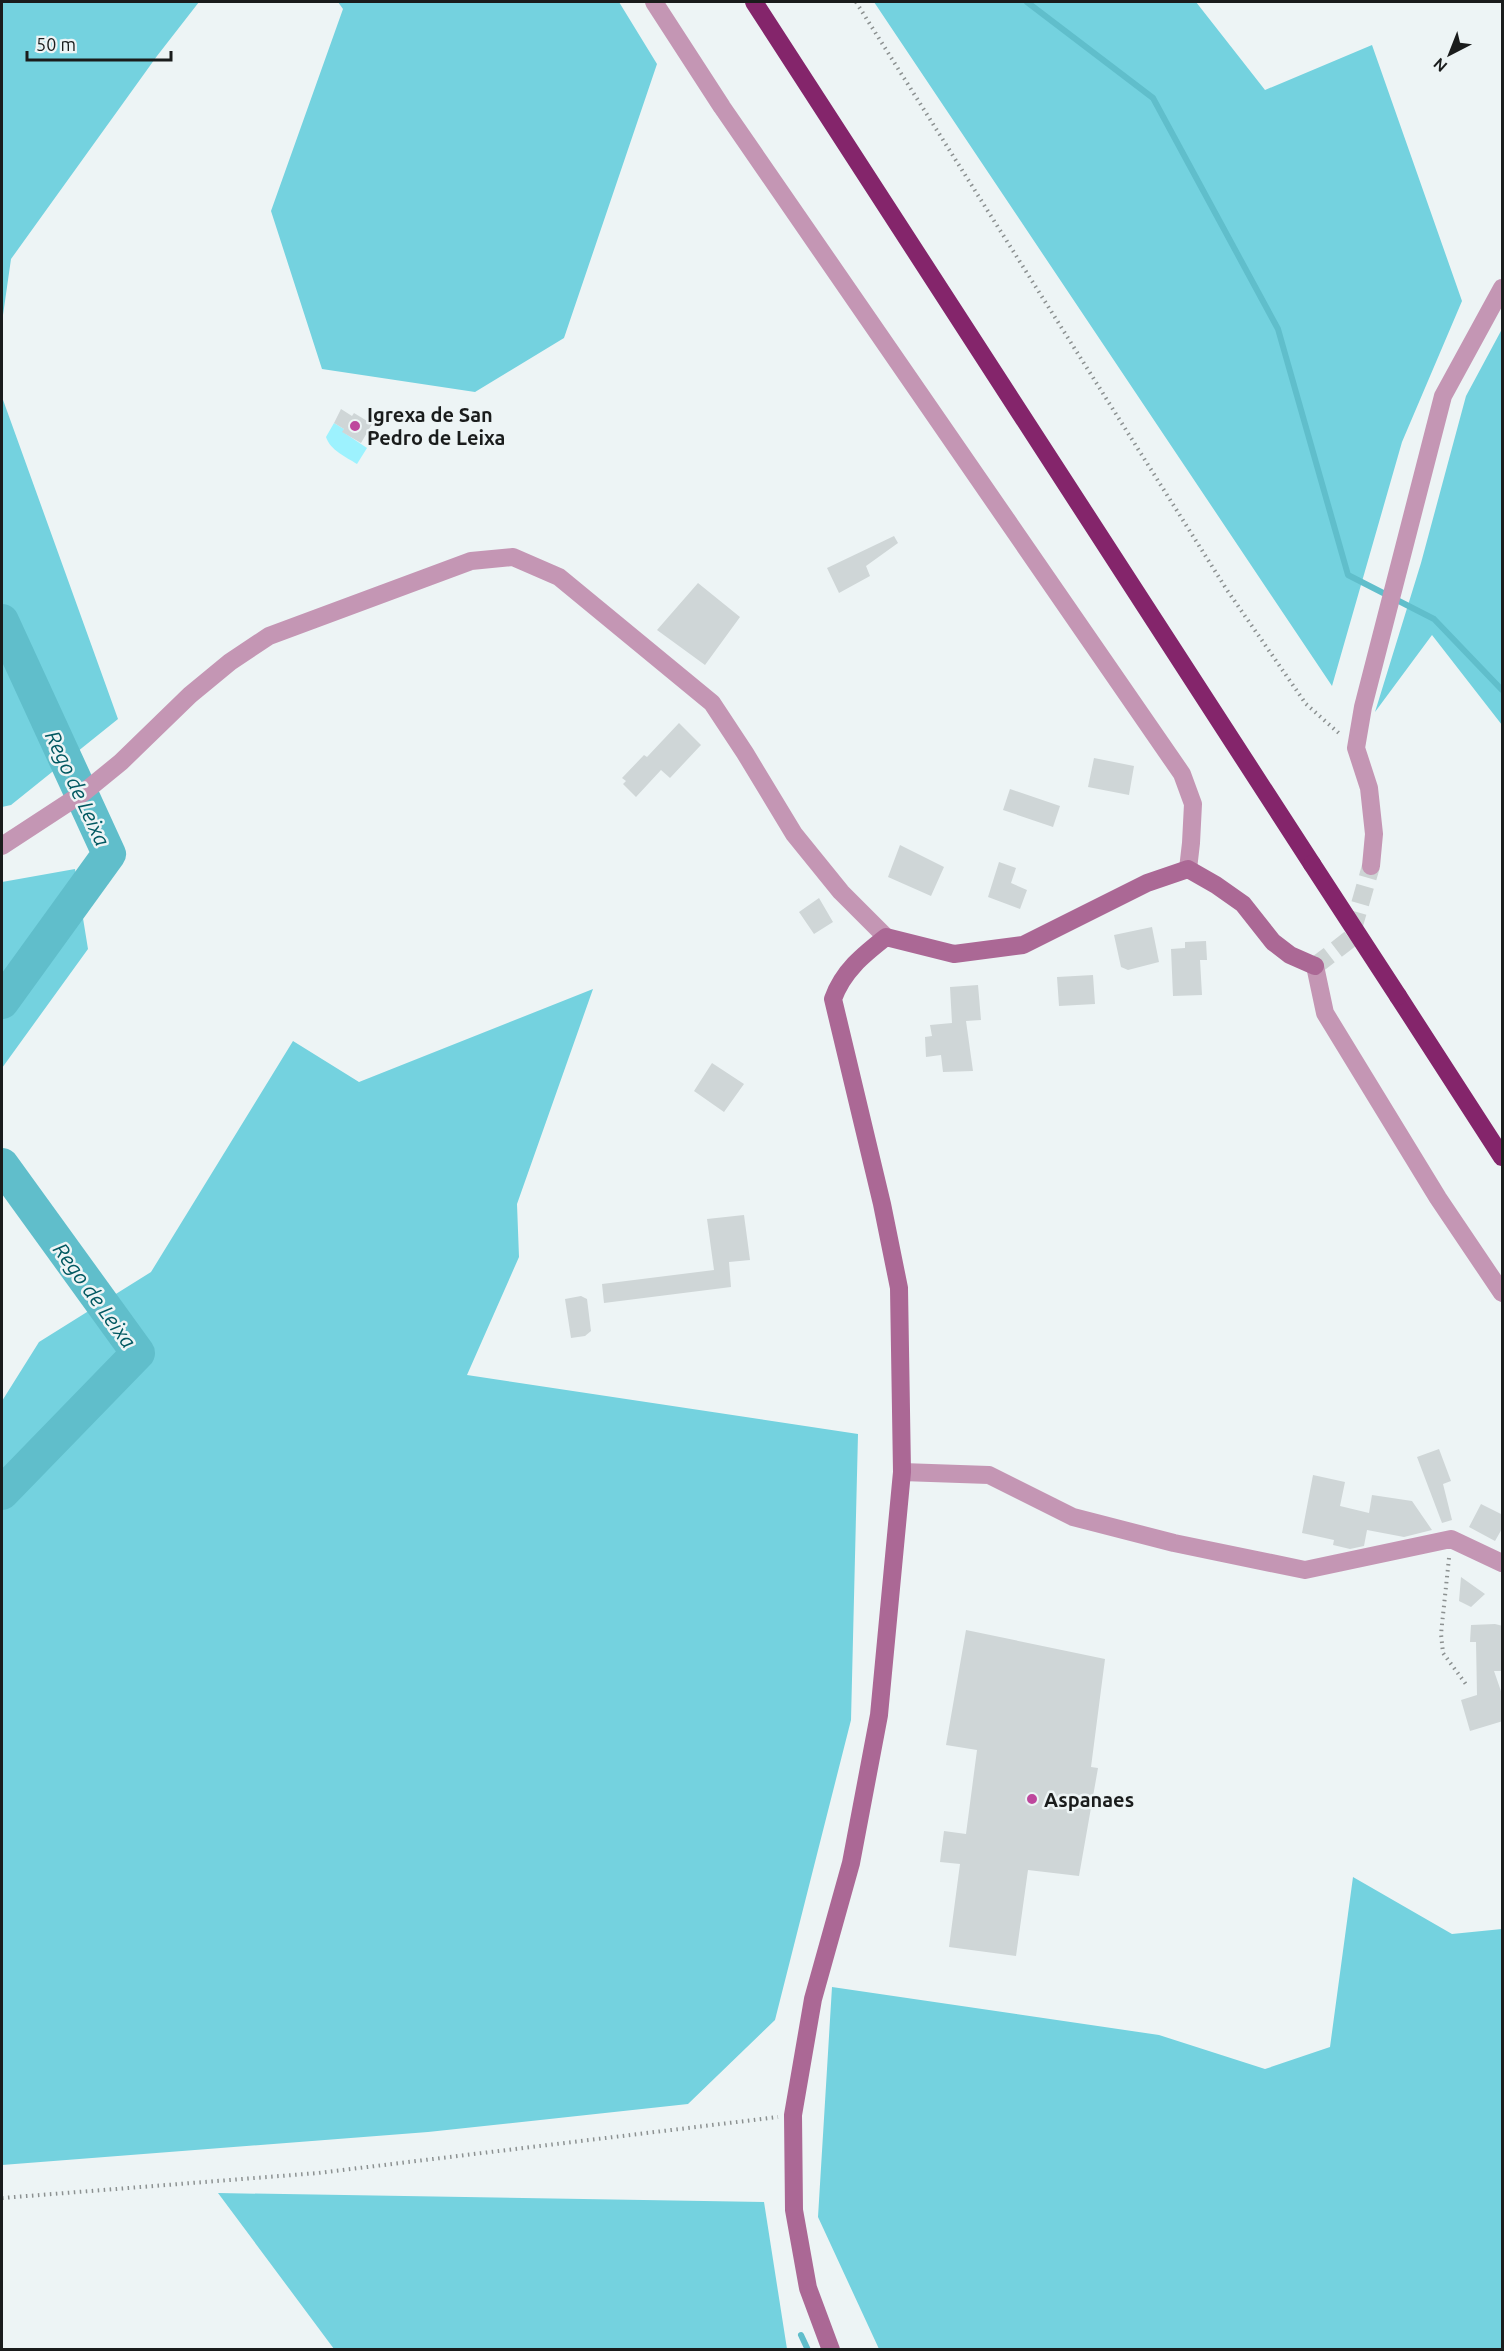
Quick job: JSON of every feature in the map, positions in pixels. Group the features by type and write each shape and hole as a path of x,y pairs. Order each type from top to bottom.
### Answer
{"highway":[{"path":"754,2 1503,1157"}],"street":[{"path":"654,2 722,107 1182,774 1193,804 1188,869"},
{"path":"1371,866 1374,834 1369,788 1356,748 1363,707 1443,396 1503,288"},
{"path":"2,846 83,793 121,762 190,695 230,662 268,636 471,561 513,557 559,577 712,703 794,834 841,892 886,937 954,954 1023,945 1147,883 1188,869 1243,904 1273,942 1290,955 1315,966 1325,1013 1438,1198 1503,1293"},
{"path":"831,2349 808,2288 794,2210 793,2115 813,1999 851,1863 879,1715 902,1472 899,1288 882,1204 833,999 839,982 854,963 886,937"},
{"path":"902,1472 989,1475 1073,1516 1174,1543 1305,1570 1451,1539 1503,1563"}],"path":[{"path":"856,2 1227,590 1306,704 1356,748"},
{"path":"1451,1539 1441,1634 1443,1653 1468,1687"},
{"path":"2,2198 318,2173 793,2115"}],"shaded area":[{"path":"2,2 199,2 157,56 11,259 2,322"},
{"path":"338,2 619,2 657,64 564,338 475,392 322,369 271,211 343,9"},
{"path":"874,2 1196,2 1265,90 1372,45 1462,301 1402,442 1332,686"},
{"path":"1502,329 1502,725 1432,635 1375,712 1421,563 1466,396"},
{"path":"2,397 118,719 11,805 2,807"},
{"path":"334,423 367,448 357,464 339,453 328,442 326,437"},
{"path":"75,869 88,949 2,1068 2,882"},
{"path":"593,989 517,1204 519,1257 467,1375 858,1434 851,1720 775,2020 688,2104 428,2132 2,2165 2,1401 39,1342 151,1272 293,1041 359,1082"},
{"path":"1353,1877 1452,1934 1502,1929 1502,2349 879,2349 818,2217 832,1987 1159,2035 1265,2069 1330,2047"},
{"path":"218,2193 764,2202 787,2349 334,2349"}],"building":[{"name":"Igrexa de San Pedro de Leixa","path":"341,409 352,416 354,413 372,424 361,443 342,432 344,429 334,423"},
{"path":"894,536 898,543 866,566 870,576 839,593 827,568"},
{"path":"698,583 740,617 705,665 657,630"},
{"path":"679,723 701,745 670,778 661,770 636,797 623,784 626,781 622,778 644,755 647,757"},
{"path":"1094,758 1134,766 1129,795 1088,787"},
{"path":"1010,789 1060,806 1053,827 1003,810"},
{"path":"900,845 944,867 931,896 888,877"},
{"path":"999,862 1016,868 1011,883 1027,890 1020,909 988,897"},
{"path":"819,898 833,922 814,934 799,912"},
{"path":"1152,927 1159,962 1128,970 1121,967 1114,935"},
{"path":"1206,941 1207,960 1200,960 1202,995 1173,996 1171,949 1185,948 1185,942"},
{"path":"1093,975 1095,1004 1059,1006 1057,977"},
{"path":"978,985 981,1020 966,1021 973,1071 943,1072 941,1055 926,1057 925,1037 932,1036 930,1025 952,1023 950,987"},
{"path":"712,1063 744,1084 724,1112 694,1091"},
{"path":"744,1215 750,1260 729,1262 731,1287 604,1303 602,1284 714,1270 707,1219"},
{"path":"581,1296 587,1299 591,1331 585,1336 571,1338 565,1299"},
{"path":"1439,1449 1451,1481 1443,1484 1452,1520 1442,1523 1417,1457"},
{"path":"1313,1475 1345,1482 1340,1506 1369,1513 1372,1495 1412,1501 1432,1530 1404,1537 1367,1530 1364,1546 1350,1549 1333,1545 1334,1540 1302,1533"},
{"path":"1481,1504 1503,1515 1503,1527 1495,1541 1469,1527"},
{"path":"1461,1577 1485,1594 1471,1607 1459,1601"},
{"path":"1471,1625 1503,1626 1503,1671 1494,1671 1503,1697 1503,1721 1470,1731 1461,1700 1477,1695 1476,1642 1470,1642"},
{"name":"Aspanaes","path":"966,1630 1105,1659 1091,1767 1098,1768 1079,1876 1028,1870 1016,1956 949,1947 960,1864 940,1862 944,1831 966,1834 977,1750 946,1745"}],"waterway":[{"path":"1027,2 1153,98 1278,329 1348,575 1434,619 1502,690"},
{"name":"Rego de Leixa","path":"2,621 109,854 2,1002"},
{"name":"Rego de Leixa","path":"2,1165 138,1353 2,1493"},
{"path":"801,2335 808,2350"}],"tunnel":[{"path":"1315,966 1350,939 1371,866"}],"place":[{"name":"Igrexa de San Pedro de Leixa","path":"355,426"},
{"name":"Aspanaes","path":"1032,1799"}]}
